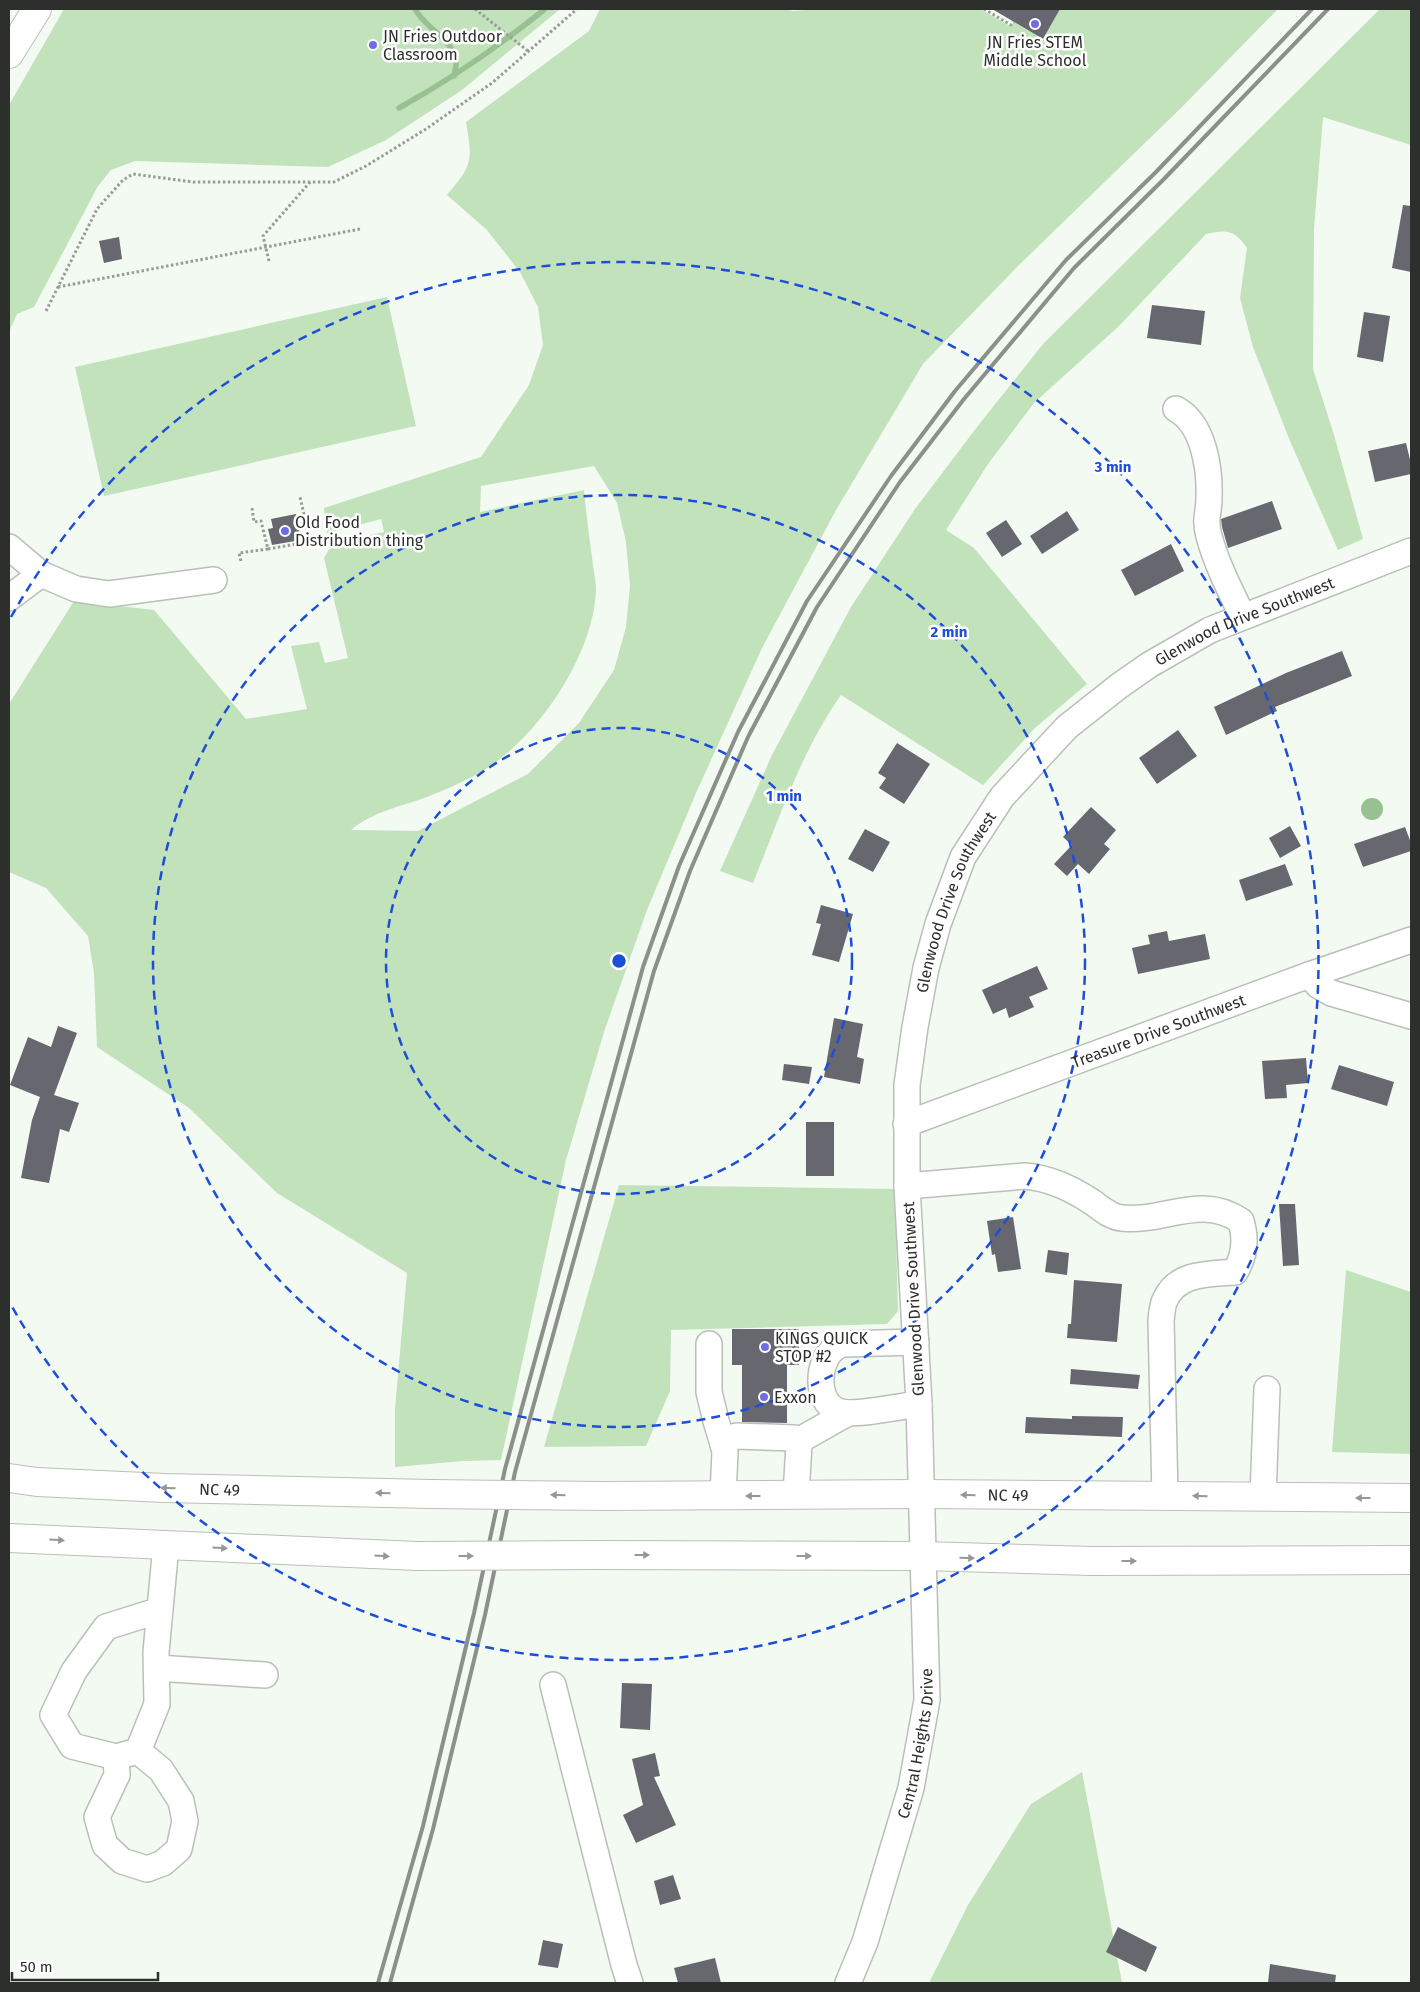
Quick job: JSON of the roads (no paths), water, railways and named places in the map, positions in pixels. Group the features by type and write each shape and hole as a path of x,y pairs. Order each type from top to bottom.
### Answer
{"main road":[{"path":"9,54 37,9"},
{"name":"NC 49","path":"9,1478 37,1482 165,1488 431,1494 796,1496 920,1494 1411,1498"},
{"path":"9,1538 417,1556 922,1556 1091,1561 1411,1560"}],"street":[{"path":"1176,409 1185,414 1196,429 1203,450 1209,483 1209,501 1206,518 1209,537 1243,617"},
{"path":"9,547 41,574 76,589 109,594 214,580"},
{"name":"Glenwood Drive Southwest","path":"920,1494 916,1342 907,1186 907,1085 926,968 938,924 963,856 1002,797 1067,728 1118,686 1149,665 1210,630 1411,550"},
{"path":"9,598 41,574"},
{"name":"Treasure Drive Southwest","path":"906,1124 1309,975 1411,940"},
{"path":"1309,975 1319,986 1330,992 1411,1016"},
{"path":"907,1186 1025,1176 1050,1180 1062,1185 1118,1218 1134,1220 1198,1208 1221,1212 1240,1221 1244,1249 1240,1264 1235,1272 1194,1276 1176,1284 1165,1300 1161,1320 1164,1496"},
{"path":"846,1414 831,1408 824,1399 822,1390 824,1367 827,1355 831,1350 844,1344 916,1342"},
{"path":"709,1344 709,1392 725,1452 723,1496"},
{"path":"1262,1497 1267,1388"},
{"path":"798,1441 846,1414 918,1404"},
{"path":"723,1444 731,1437 736,1436 794,1438 800,1444 796,1496"},
{"name":"Central Heights Drive","path":"848,1983 864,1942 911,1788 927,1700 920,1494"},
{"path":"160,1610 106,1627 74,1671 53,1715 72,1746 127,1754 157,1704 160,1610 166,1545"},
{"path":"157,1668 265,1675"},
{"path":"553,1685 630,1983"}],"waterway":[{"path":"415,9 419,16 444,40 454,53 456,62 454,76"},
{"path":"399,108 437,86 474,61 545,9"}],"railway":[{"path":"378,1983 423,1826 474,1613 505,1469 643,967 679,866 738,732 807,601 891,476 955,391 1066,260 1156,172 1312,9"},
{"path":"390,1983 433,1829 485,1615 515,1472 654,971 690,871 748,737 817,607 900,482 964,399 1074,268 1164,179 1328,9"}],"place":[{"name":"JN Fries STEM Middle School","path":"1035,24"},
{"name":"JN Fries Outdoor Classroom","path":"373,45"},
{"name":"Old Food Distribution thing","path":"285,531"},
{"name":"KINGS QUICK STOP #2","path":"765,1347"},
{"name":"Exxon","path":"764,1397"}]}
